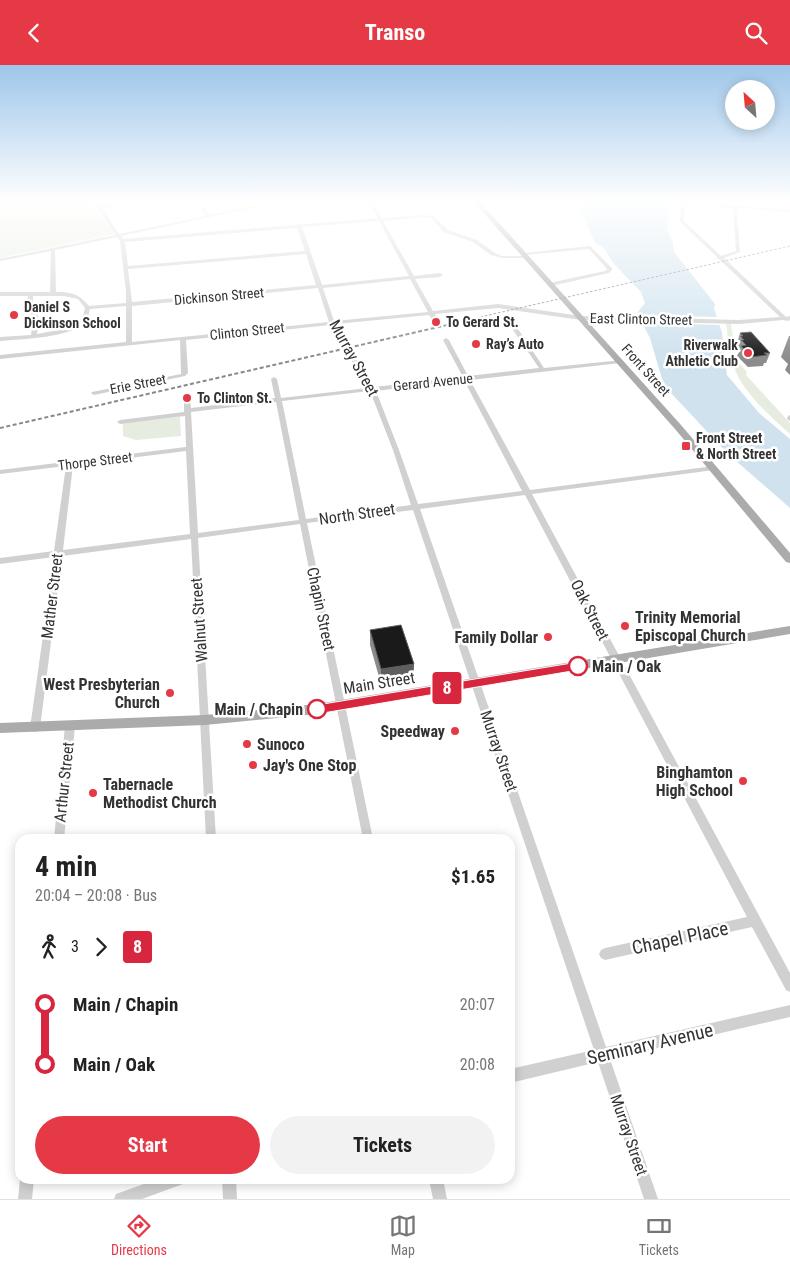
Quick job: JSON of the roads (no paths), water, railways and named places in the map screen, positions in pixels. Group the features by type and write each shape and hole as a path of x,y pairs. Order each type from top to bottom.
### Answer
{"main road":[{"name":"Front Street","path":"525,256 714,468 790,560"},
{"name":"Main Street","path":"0,728 35,728 246,717 341,705 790,630"}],"street":[{"path":"0,260 24,255"},
{"path":"53,255 53,293"},
{"path":"124,255 130,304 130,343"},
{"path":"126,268 276,255"},
{"name":"Murray Street","path":"310,255 332,323 372,389 415,506 651,1199"},
{"path":"399,255 435,320"},
{"path":"493,255 502,257 531,255"},
{"path":"551,284 609,271 598,255"},
{"path":"717,255 787,318 790,324"},
{"path":"719,257 727,255"},
{"name":"Dickinson Street","path":"88,308 440,275"},
{"path":"0,294 53,293 80,298 88,308 87,315 81,323 58,331 0,339"},
{"path":"31,294 30,303 36,319 34,335"},
{"name":"East Clinton Street","path":"493,307 511,307 581,318 733,321 787,318"},
{"name":"Clinton Street","path":"0,357 493,307"},
{"path":"592,330 595,323 601,318"},
{"path":"512,324 543,370"},
{"name":"Erie Street","path":"94,393 183,375 185,373 183,338"},
{"name":"Oak Street","path":"446,340 790,986"},
{"name":"Gerard Avenue","path":"120,422 279,400 620,361"},
{"name":"Chapin Street","path":"274,379 367,834"},
{"name":"Walnut Street","path":"186,401 211,834"},
{"name":"Thorpe Street","path":"0,472 189,449"},
{"name":"Mather Street","path":"35,728 70,464"},
{"name":"North Street","path":"0,561 714,468"},
{"name":"Arthur Street","path":"59,834 70,726"},
{"name":"Chapel Place","path":"605,954 755,921"},
{"name":"Seminary Avenue","path":"515,1076 790,1011"},
{"path":"25,1199 26,1184"},
{"path":"121,1199 164,1184"},
{"path":"228,1184 230,1199"},
{"path":"437,1184 440,1199"}],"water":[{"path":"608,255 676,255 715,304 714,308 722,333 727,375 759,413 790,439 790,508 728,454 671,393 662,379 650,338 637,313 645,303 641,292 613,263"}],"railway":[{"path":"476,318 751,255"},
{"path":"0,428 482,317"}],"place":[{"name":"Daniel S Dickinson School","path":"14,315"},
{"name":"To Gerard St.","path":"436,322"},
{"name":"Ray’s Auto","path":"476,344"},
{"name":"Riverwalk Athletic Club","path":"748,353"},
{"name":"To Clinton St.","path":"187,398"},
{"name":"Front Street & North Street","path":"686,446"},
{"name":"Trinity Memorial Episcopal Church","path":"625,626"},
{"name":"Family Dollar","path":"548,637"},
{"name":"Main / Oak","path":"578,666"},
{"name":"West Presbyterian Church","path":"170,693"},
{"name":"Main / Chapin","path":"317,709"},
{"name":"Speedway","path":"455,731"},
{"name":"Sunoco","path":"247,744"},
{"name":"Jay's One Stop","path":"253,765"},
{"name":"Binghamton High School","path":"743,781"},
{"name":"Tabernacle Methodist Church","path":"93,793"}]}
